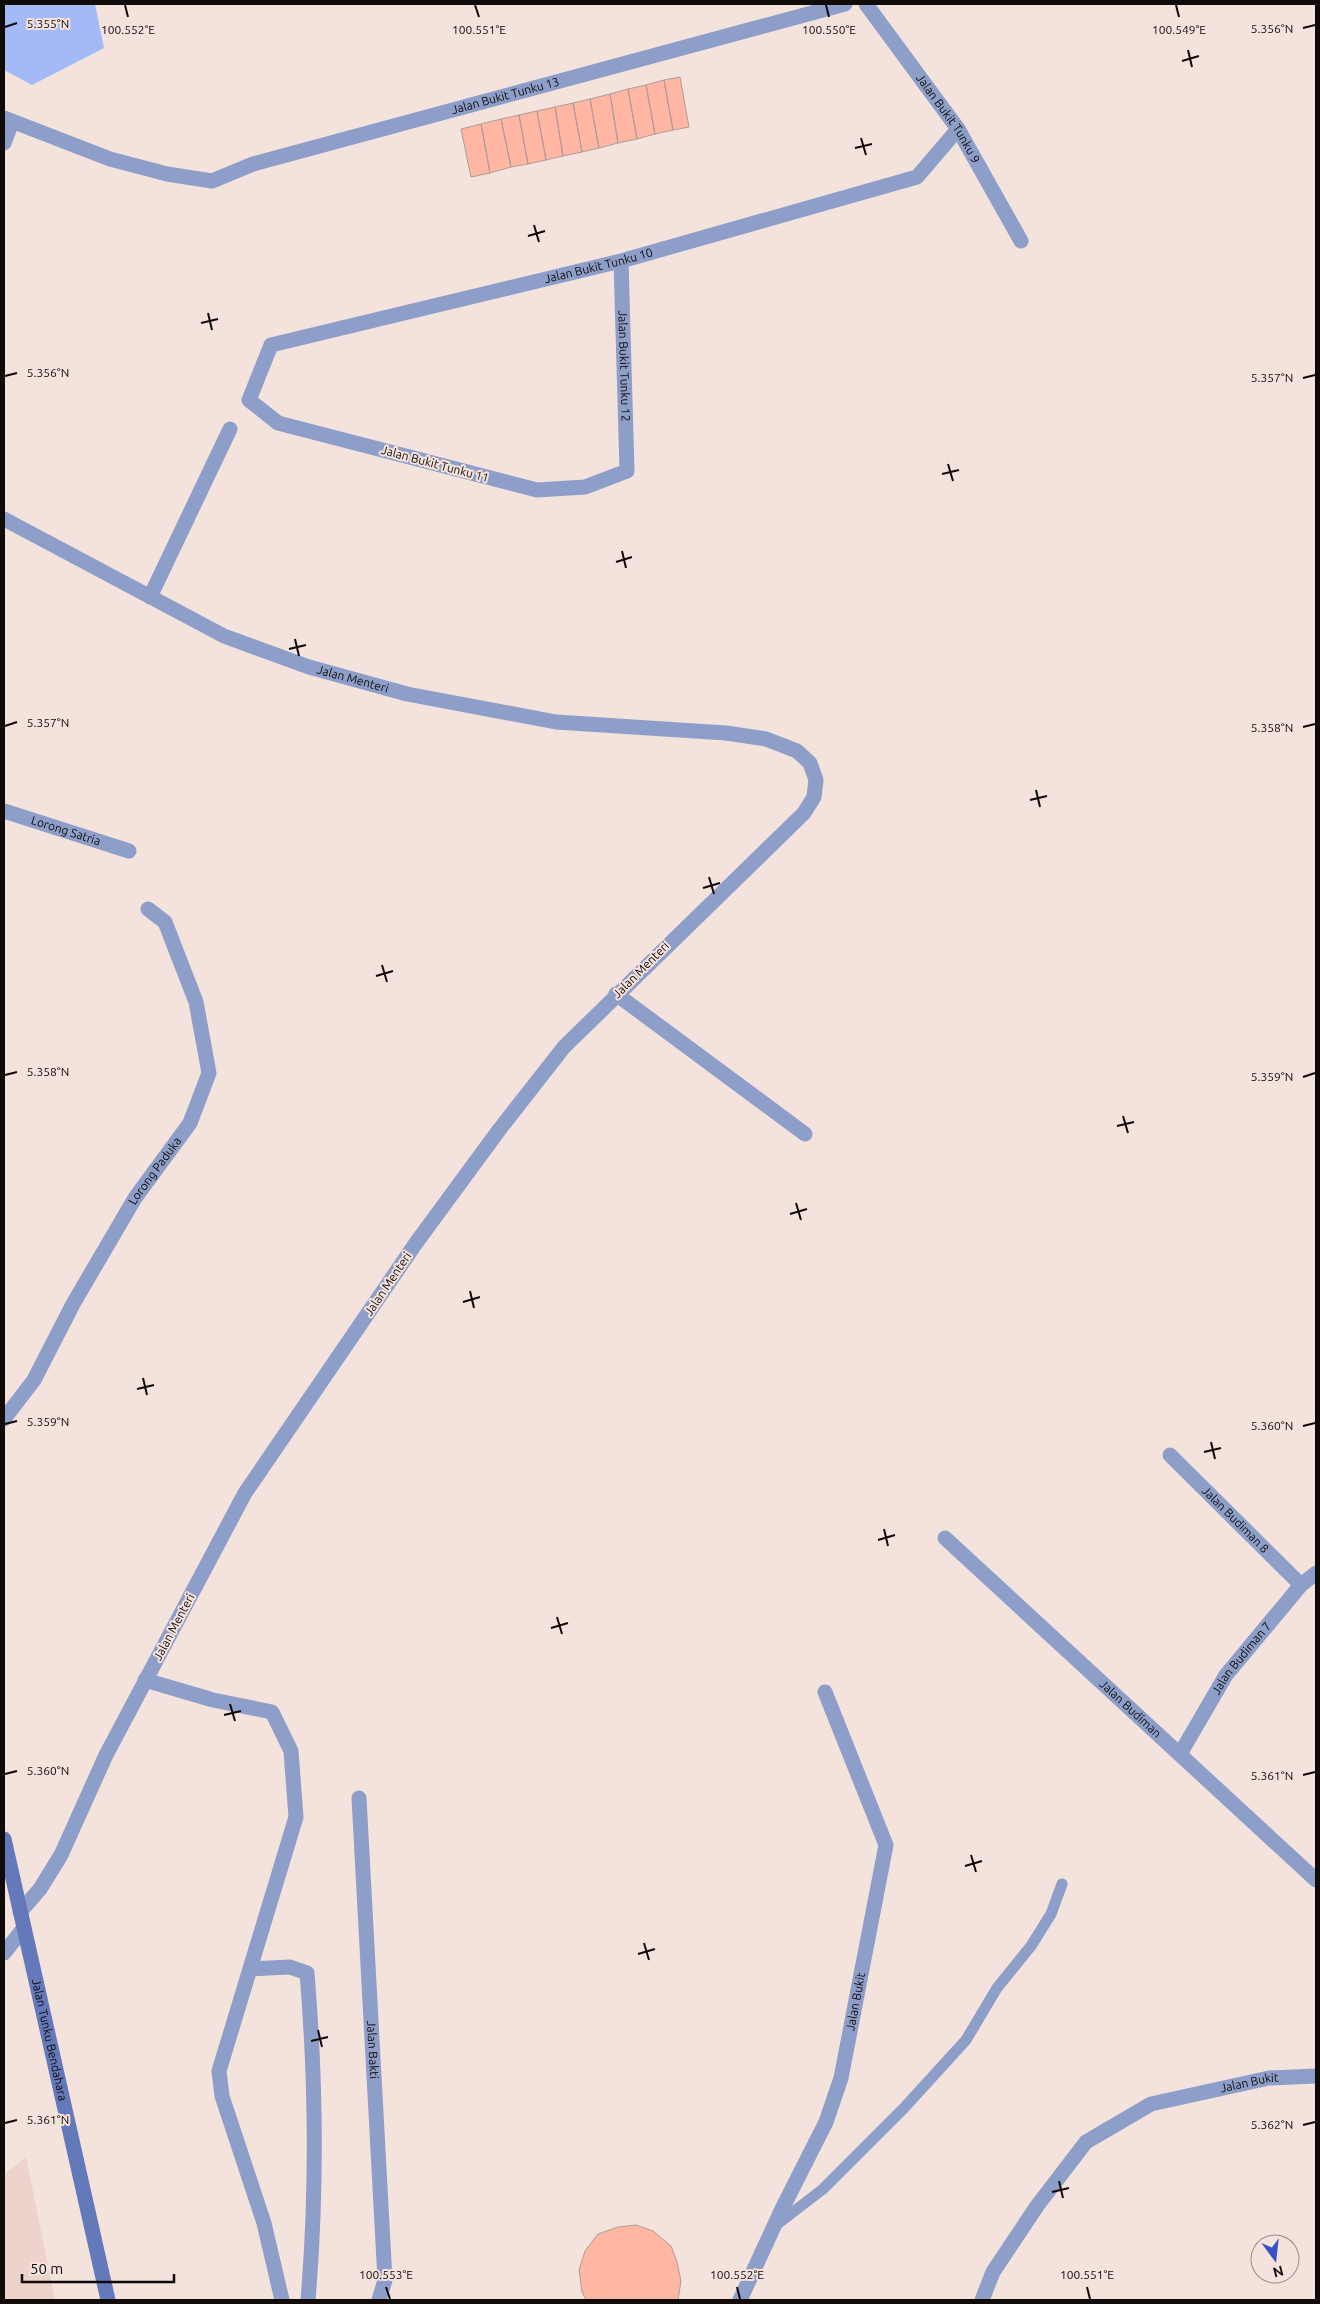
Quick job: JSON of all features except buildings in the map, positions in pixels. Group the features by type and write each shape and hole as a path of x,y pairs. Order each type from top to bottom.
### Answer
{"street":[{"name":"Jalan Bukit Tunku 13","path":"8,120 110,159 167,174 212,181 254,164 845,4"},
{"name":"Jalan Bukit Tunku 9","path":"866,4 958,129 1021,241"},
{"path":"4,143 8,120"},
{"name":"Jalan Bukit Tunku 10","path":"249,400 271,345 621,261 917,177 958,129"},
{"name":"Jalan Bukit Tunku 12","path":"621,261 627,471"},
{"name":"Jalan Bukit Tunku 11","path":"249,400 278,423 537,490 585,487 627,471"},
{"path":"150,597 230,429"},
{"name":"Jalan Menteri","path":"4,519 224,636 309,667 406,694 556,722 726,733 766,739 797,751 810,763 816,780 814,798 804,813 616,994 564,1047 499,1130 416,1243 245,1493 106,1755 61,1855 40,1889 20,1912"},
{"name":"Lorong Satria","path":"4,811 129,850"},
{"name":"Lorong Paduka","path":"4,1419 34,1380 73,1304 135,1198 190,1123 209,1073 196,1002 166,922 148,909"},
{"path":"616,994 805,1134"},
{"name":"Jalan Budiman 8","path":"1170,1455 1300,1585"},
{"name":"Jalan Budiman","path":"945,1538 1316,1880"},
{"name":"Jalan Budiman 7","path":"1180,1754 1226,1675 1300,1585 1316,1573"},
{"path":"145,1680 212,1700 272,1712 290,1752 296,1817 219,2072 222,2096 264,2223 282,2300"},
{"name":"Jalan Bukit","path":"740,2300 773,2227 826,2122 841,2078 886,1845 825,1692"},
{"name":"Jalan Bakti","path":"359,1798 385,2280 379,2300"},
{"name":"Jalan Tunku Bendahara","path":"4,1839 108,2300"},
{"path":"4,1953 24,1928"},
{"path":"251,1969 290,1967 307,1973 314,2100 312,2252 308,2300"},
{"name":"Jalan Bukit","path":"982,2300 993,2272 1037,2206 1086,2142 1151,2104 1269,2078 1316,2076"}],"lane":[{"path":"773,2227 823,2189 904,2108 966,2040 997,1988 1031,1946 1051,1914 1062,1884"}],"shaded area":[{"path":"26,2157 55,2300 4,2300 4,2175"}],"water":[{"path":"4,4 95,4 104,48 32,85 4,70"}]}
